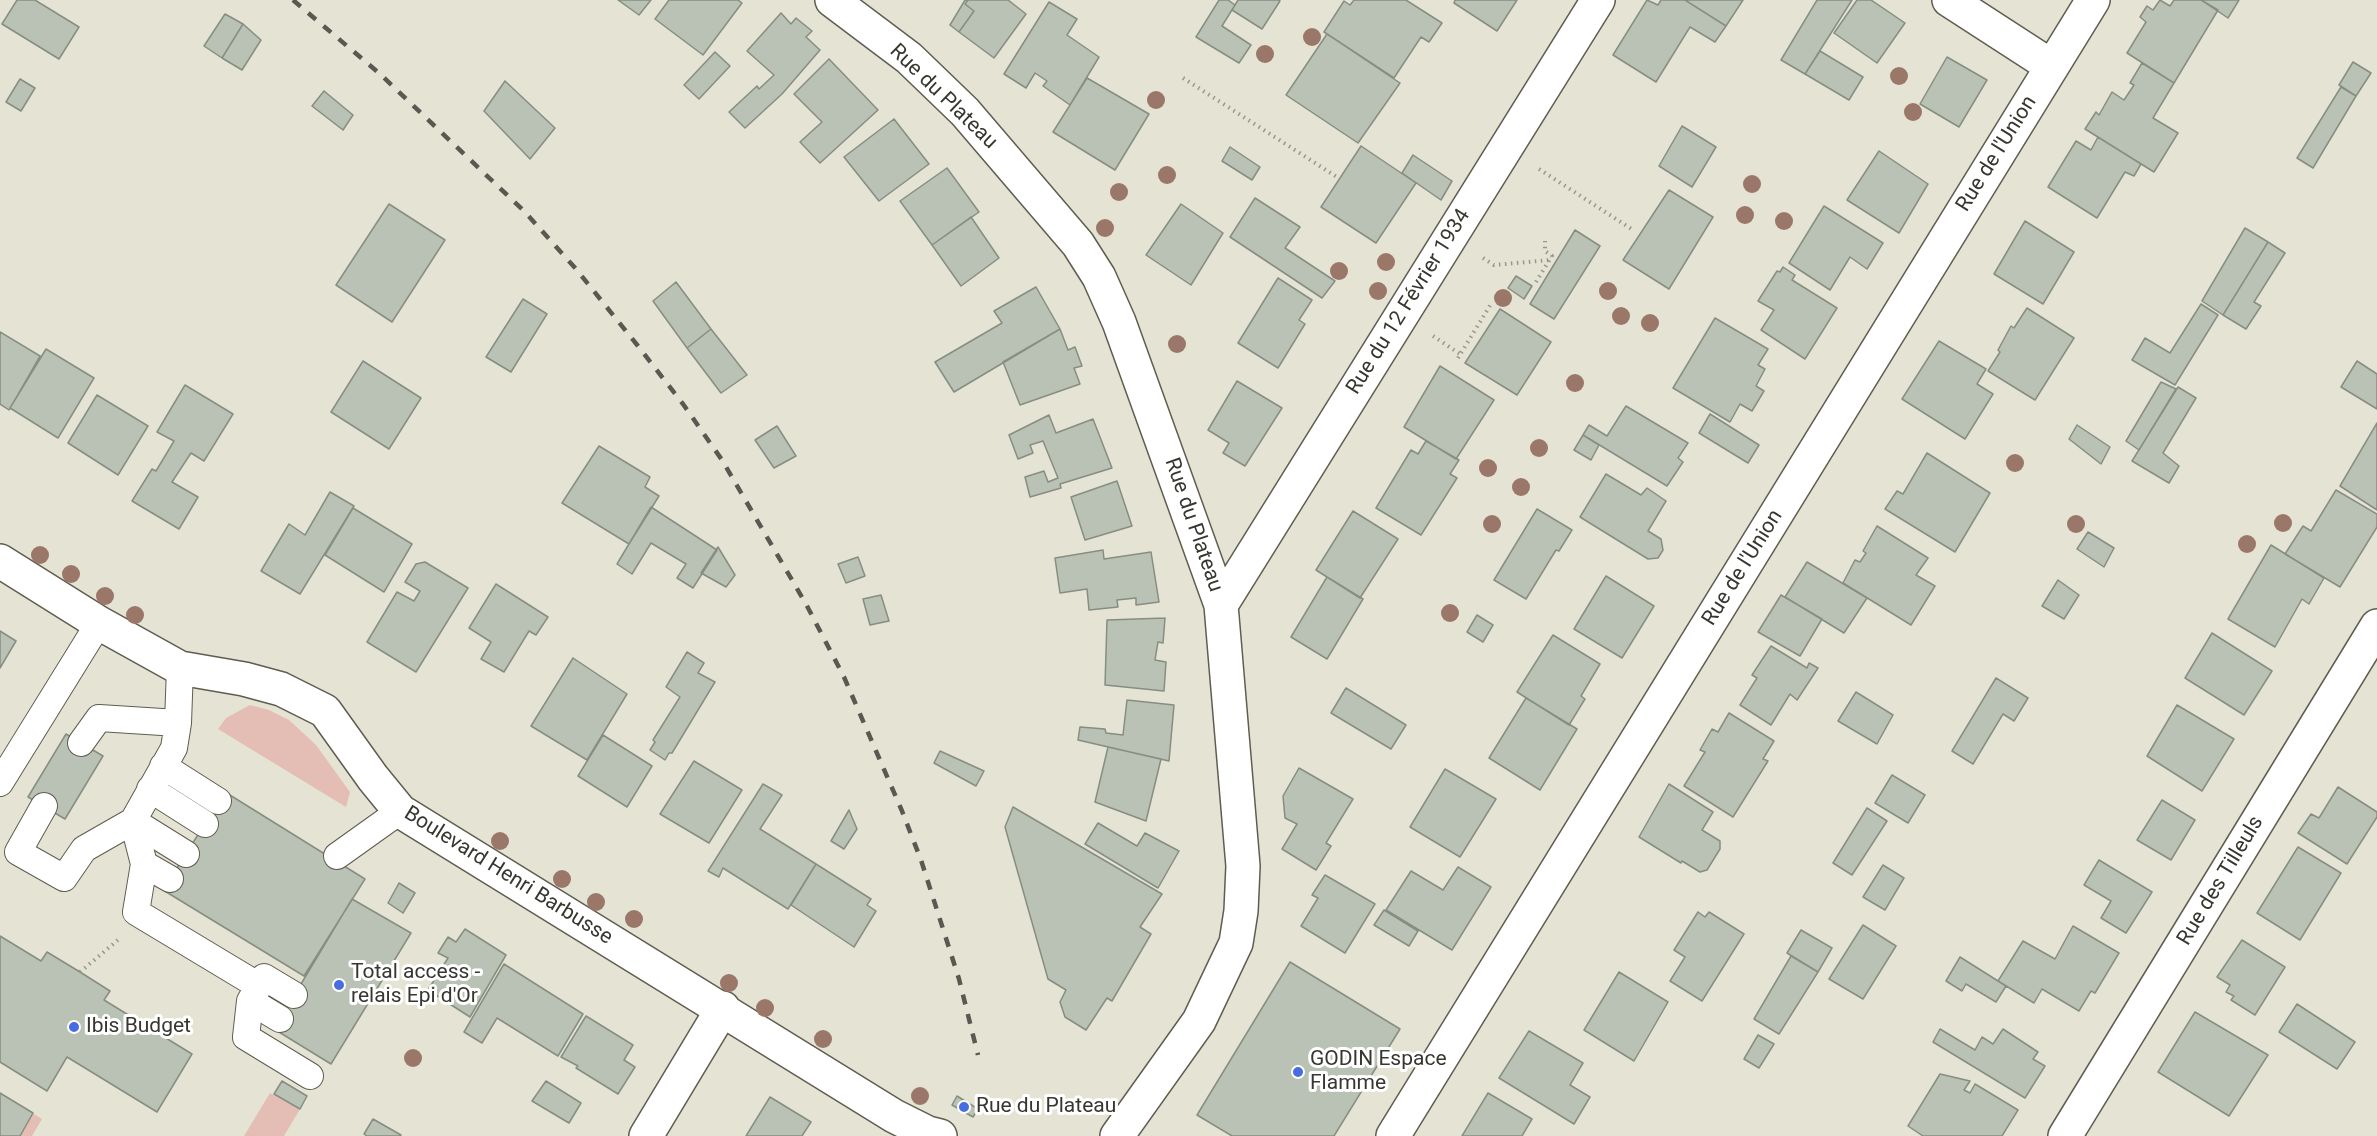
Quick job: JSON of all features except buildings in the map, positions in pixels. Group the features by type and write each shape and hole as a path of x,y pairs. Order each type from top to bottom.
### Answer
{"street":[{"name":"Rue du Plateau","path":"832,0 909,58 965,112 1078,244 1099,277 1119,322 1221,605 1244,866 1236,943 1199,1021 1117,1136"},
{"name":"Rue du 12 Février 1934","path":"1221,605 1598,0"},
{"path":"1949,0 2051,66"},
{"name":"Rue de l'Union","path":"1393,1136 2093,0"},
{"name":"Boulevard Henri Barbusse","path":"0,561 99,623 180,668 244,679 281,689 325,711 373,778 400,811 723,1008 894,1116 928,1133 940,1136"},
{"name":"Rue des Tilleuls","path":"2065,1136 2377,626"},
{"path":"646,1136 723,1008"}],"lane":[{"path":"0,783 99,623"},
{"path":"44,806 18,852 64,879 84,849 133,821 174,748 178,723 180,668"},
{"path":"81,743 99,718 178,723"},
{"path":"164,766 219,801"},
{"path":"150,789 205,824"},
{"path":"337,856 400,811"},
{"path":"133,821 186,854"},
{"path":"133,821 144,864 136,912 262,980 294,994"},
{"path":"144,864 170,879"},
{"path":"262,980 280,1019"},
{"path":"262,980 246,1037 310,1076"}],"path":[{"path":"1184,78 1340,179"},
{"path":"1506,147 1633,230"},
{"path":"1449,237 1494,265 1550,260"},
{"path":"1536,282 1552,255 1545,251 1545,241"},
{"path":"1458,358 1491,304"},
{"path":"80,972 117,941 136,912"}],"shaded area":[{"path":"250,705 269,710 289,720 316,745 350,792 346,807 218,729 226,718"},
{"path":"0,1093 42,1119 32,1136 0,1136"},
{"path":"270,1093 300,1109 284,1136 244,1136"}],"railway":[{"path":"293,0 380,74 525,212 576,269 638,346 683,404 722,460 806,604 844,677 902,811 921,860 959,979 978,1055"}],"place":[{"name":"Total access - relais Epi d'Or","path":"339,985"},
{"name":"Ibis Budget","path":"74,1027"},
{"name":"GODIN Espace Flamme","path":"1298,1072"},
{"name":"Rue du Plateau","path":"964,1107"}]}
